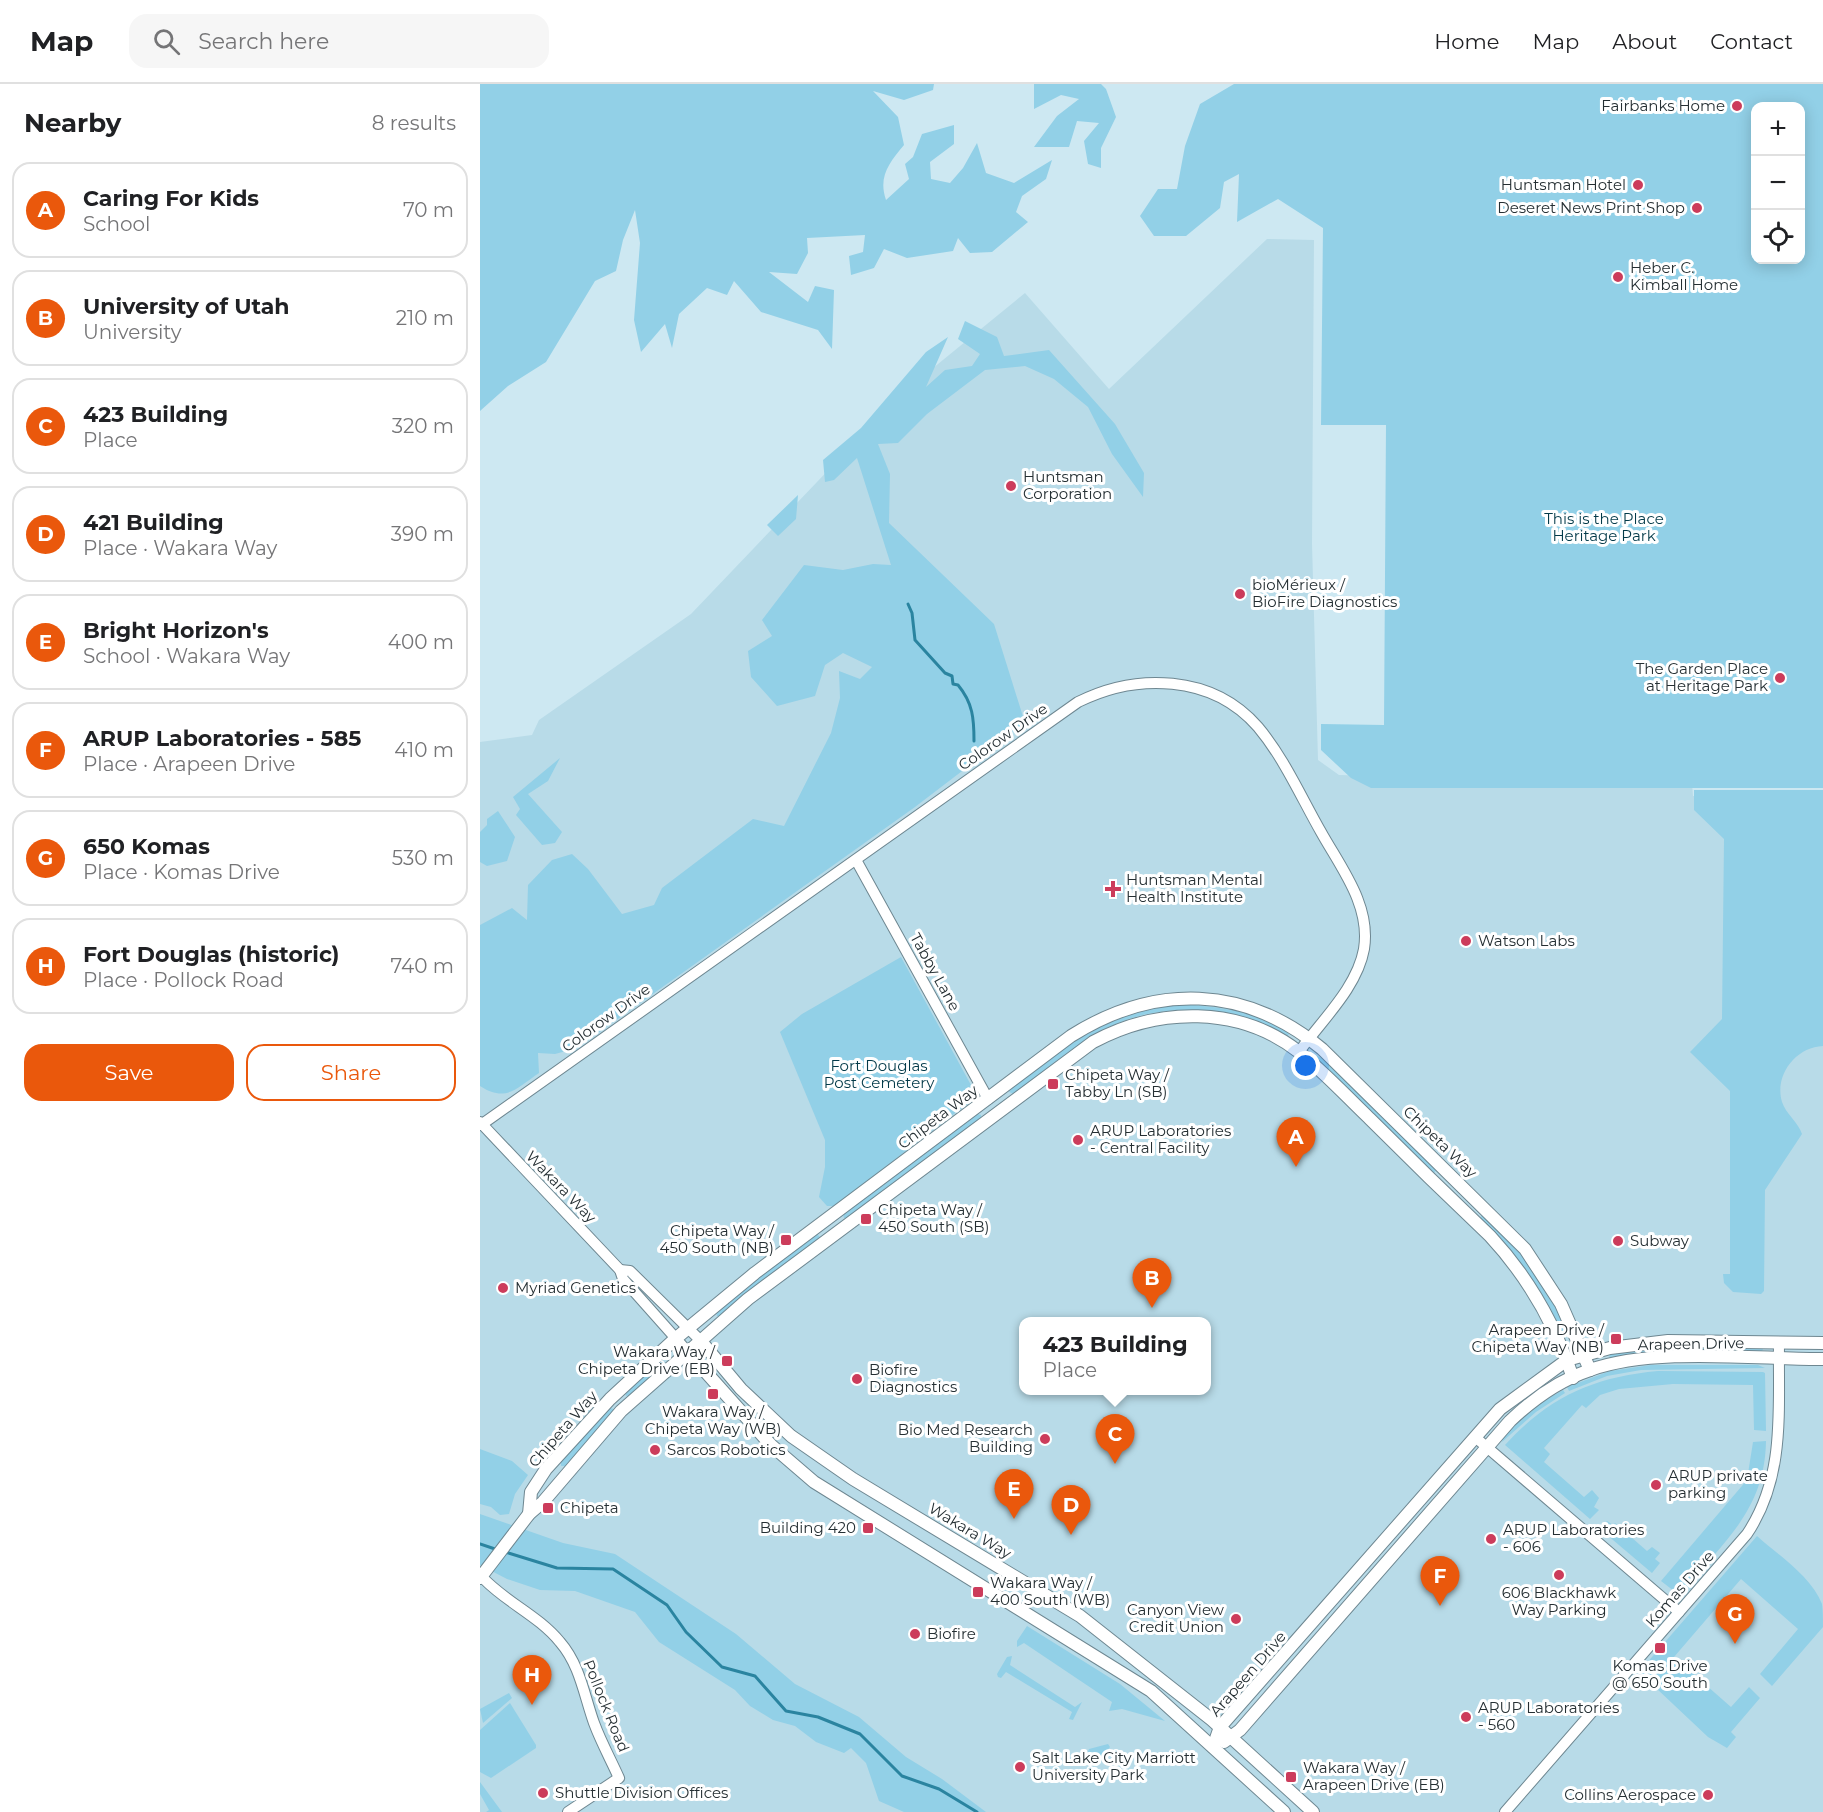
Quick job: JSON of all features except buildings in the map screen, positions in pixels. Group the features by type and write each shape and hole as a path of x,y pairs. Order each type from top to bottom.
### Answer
{"street":[{"name":"Colorow Drive","path":"480,1124 1078,702 1119,685 1164,682 1215,696 1244,715 1268,740 1354,890 1361,907 1365,934 1360,964 1347,989 1299,1052"},
{"name":"Tabby Lane","path":"856,860 988,1099"},
{"name":"Chipeta Way","path":"529,1514 531,1492 546,1469 610,1399 675,1339 755,1273 1086,1026 1115,1012 1147,1002 1196,998 1228,1002 1274,1017 1309,1038 1513,1235 1549,1282 1590,1370"},
{"name":"Chipeta Way","path":"529,1514 543,1502 560,1479 621,1411 700,1340 819,1246 1093,1042 1108,1034 1158,1018 1208,1016 1256,1028 1299,1052 1504,1251 1541,1302 1573,1378"},
{"name":"Wakara Way","path":"480,1124 620,1270 623,1280 771,1445 814,1482 1151,1691 1284,1812"},
{"name":"Wakara Way","path":"620,1270 630,1271 689,1328 757,1406 799,1443 854,1479 1080,1616 1220,1727 1313,1812"},
{"name":"Arapeen Drive","path":"1214,1747 1220,1727 1475,1437 1515,1396 1567,1360 1584,1354 1668,1341 1823,1343"},
{"name":"Komas Drive","path":"1505,1812 1747,1534 1766,1501 1777,1458 1779,1343"},
{"name":"Arapeen Drive","path":"1214,1747 1231,1739 1487,1446 1535,1399 1590,1370 1630,1360 1660,1358 1823,1359"},
{"path":"1475,1437 1679,1612"},
{"path":"481,1577 529,1514"},
{"name":"Pollock Road","path":"481,1577 496,1592 548,1628 562,1644 583,1686 595,1725 619,1778 568,1812"}],"shaded area":[{"path":"1267,239 1314,240 1312,544 1318,760 1339,775 1692,783 1693,796 1823,796 1823,1812 480,1812 480,742 532,735 539,720 691,614 900,395 1025,293 1109,389"}],"green space":[{"path":"480,84 934,84 933,90 904,100 873,91 898,117 904,145 884,177 886,200 909,179 905,164 913,157 922,134 954,125 954,144 930,162 931,179 950,183 963,168 977,143 986,173 1014,183 1052,160 1046,179 1022,196 1016,212 1028,222 992,252 970,253 958,238 953,251 907,258 884,249 874,268 851,275 849,256 863,252 865,235 807,238 808,253 797,274 769,272 808,302 815,286 834,290 832,349 818,330 761,312 734,281 727,295 707,288 679,314 672,348 665,324 641,352 634,320 640,243 635,210 623,240 616,271 595,281 546,362 508,386 480,411"},
{"path":"1034,84 1101,84 1106,89 1116,117 1101,148 1101,168 1088,164 1084,141 1099,123 1077,121 1069,147 1034,147 1057,116 1079,99 1061,95 1034,109"},
{"name":"This is the Place Heritage Park","path":"1234,84 1823,84 1823,788 1371,788 1351,778 1321,750 1321,724 1384,725 1386,425 1321,425 1323,228 1278,199 1237,222 1239,174 1224,182 1220,208 1186,236 1154,236 1140,216 1158,189 1177,189 1185,146 1200,104"},
{"path":"965,321 997,337 1004,356 1049,350 1115,424 1144,473 1143,497 1112,454 1088,407 1054,379 1025,366 985,370 927,414 898,443 878,444 890,474 889,523 994,624 1025,723 915,807 577,1048 555,1054 538,1053 539,1073 518,1088 511,1092 497,1093 480,1086 480,925 512,908 527,920 528,885 552,860 572,854 588,869 622,914 654,905 662,888 753,819 784,826 831,733 840,698 839,671 860,679 872,667 843,653 825,665 815,696 777,706 751,677 748,651 772,636 762,620 804,565 843,570 873,564 891,565 857,458 834,480 825,482 823,460 861,428 926,352 948,337 926,387 945,370 972,366 980,354 958,339"},
{"path":"798,495 796,519 778,536 767,525"},
{"path":"560,758 548,781 528,794 562,832 555,843 542,845 516,815 520,809 513,797"},
{"path":"1694,790 1823,790 1823,1046 1804,1051 1796,1057 1789,1064 1781,1082 1782,1102 1802,1134 1765,1190 1764,1291 1761,1294 1733,1292 1724,1283 1723,1274 1730,1274 1730,1091 1690,1052 1722,1019 1724,839 1694,810"},
{"path":"498,811 515,837 507,861 487,866 480,862 480,832 487,825 487,819"},
{"name":"Fort Douglas Post Cemetery","path":"901,957 977,1096 844,1199 833,1206 827,1206 819,1197 825,1167 825,1140 780,1032 802,1014"},
{"path":"1177,1004 1220,1008 1254,1015 1281,1027 1289,1035 1285,1037 1240,1018 1215,1013 1191,1010 1142,1015 1096,1034 1064,1055 1014,1094 1009,1092 1024,1078 1074,1042 1104,1025 1136,1013"},
{"path":"1317,1056 1324,1059 1437,1169 1434,1173 1317,1060"},
{"path":"977,1114 981,1115 981,1119 849,1218 844,1218 843,1214"},
{"path":"1483,1214 1519,1248 1552,1298 1567,1335 1563,1334 1546,1301 1527,1272 1480,1218"},
{"path":"817,1234 820,1237 721,1316 717,1316 716,1312"},
{"path":"1662,1347 1762,1347 1763,1349 1762,1351 1609,1357 1611,1353"},
{"path":"658,1363 661,1367 631,1395 626,1396 625,1392"},
{"path":"1651,1365 1758,1365 1765,1368 1641,1370 1607,1376 1569,1391 1567,1387 1610,1371"},
{"path":"1658,1371 1765,1373 1766,1431 1754,1430 1753,1385 1673,1384 1619,1389 1600,1395 1586,1408 1582,1405 1544,1448 1550,1454 1544,1462 1584,1497 1592,1490 1599,1498 1594,1507 1599,1510 1590,1519 1505,1445 1538,1414 1574,1392 1613,1378"},
{"path":"1563,1390 1565,1393 1536,1412 1502,1442 1519,1419"},
{"path":"610,1408 614,1409 613,1413 565,1466 561,1466 561,1461"},
{"path":"1766,1441 1759,1486 1740,1522 1684,1589 1674,1591 1661,1581 1747,1480 1753,1442"},
{"path":"480,1449 512,1461 528,1475 515,1494 509,1514 500,1515 491,1507 480,1504"},
{"path":"480,1514 563,1543 615,1554 736,1634 795,1684 859,1717 906,1757 942,1779 986,1812 904,1812 879,1801 866,1763 851,1748 844,1753 816,1742 795,1726 773,1720 750,1706 735,1690 659,1642 635,1612 575,1591 540,1590 507,1579 480,1565"},
{"path":"1607,1521 1613,1525 1615,1523 1647,1551 1652,1547 1660,1553 1655,1559 1660,1563 1652,1573 1600,1529"},
{"path":"1757,1536 1810,1584 1822,1604 1823,1627 1772,1686 1760,1674 1798,1629 1741,1579 1674,1657 1731,1707 1749,1687 1760,1698 1731,1732 1736,1737 1727,1748 1708,1737 1639,1672"},
{"path":"1027,1626 1120,1684 1165,1721 1122,1709 1109,1711 1112,1702 1024,1643 1017,1647 1017,1641"},
{"path":"1012,1656 1010,1665 1075,1707 1082,1702 1073,1720 1069,1719 1072,1712 1006,1672 1001,1678 998,1677 997,1674 1007,1657"},
{"path":"509,1693 512,1698 483,1723 480,1709"},
{"path":"510,1703 536,1748 491,1778 480,1772 480,1730"},
{"path":"1108,1744 1110,1747 1098,1762 1088,1761 1086,1757 1089,1749"},
{"path":"480,1782 502,1812 486,1812 489,1810 480,1794"}],"waterway":[{"path":"908,604 912,613 915,640 945,673 952,676 953,684 958,685 967,698 973,718 974,741"},
{"path":"480,1544 498,1550"},
{"path":"505,1552 557,1568 613,1569 667,1605 686,1632 722,1667 755,1676 786,1711 818,1717 860,1734 902,1776 939,1789 977,1812"}],"place":[{"name":"Fairbanks Home","path":"1737,106"},
{"name":"Huntsman Hotel","path":"1638,185"},
{"name":"Deseret News Print Shop","path":"1697,208"},
{"name":"Heber C. Kimball Home","path":"1618,277"},
{"name":"Huntsman Corporation","path":"1011,486"},
{"name":"bioMérieux / BioFire Diagnostics","path":"1240,594"},
{"name":"The Garden Place at Heritage Park","path":"1780,678"},
{"name":"Huntsman Mental Health Institute","path":"1113,889"},
{"name":"Watson Labs","path":"1466,941"},
{"name":"Chipeta Way / Tabby Ln (SB)","path":"1053,1084"},
{"name":"ARUP Laboratories - Central Facility","path":"1078,1140"},
{"name":"Caring For Kids","path":"1296,1167"},
{"name":"Chipeta Way / 450 South (SB)","path":"866,1219"},
{"name":"Chipeta Way / 450 South (NB)","path":"786,1240"},
{"name":"Subway","path":"1618,1241"},
{"name":"Myriad Genetics","path":"503,1288"},
{"name":"University of Utah","path":"1152,1308"},
{"name":"Arapeen Drive / Chipeta Way (NB)","path":"1616,1339"},
{"name":"Wakara Way / Chipeta Drive (EB)","path":"727,1361"},
{"name":"Biofire Diagnostics","path":"857,1379"},
{"name":"Wakara Way / Chipeta Way (WB)","path":"713,1394"},
{"name":"Bio Med Research Building","path":"1045,1439"},
{"name":"Sarcos Robotics","path":"655,1450"},
{"name":"423 Building","path":"1115,1464"},
{"name":"ARUP private parking","path":"1656,1485"},
{"name":"Chipeta","path":"548,1508"},
{"name":"Bright Horizon's","path":"1014,1519"},
{"name":"Building 420","path":"868,1528"},
{"name":"421 Building","path":"1071,1535"},
{"name":"ARUP Laboratories - 606","path":"1491,1539"},
{"name":"606 Blackhawk Way Parking","path":"1559,1575"},
{"name":"Wakara Way / 400 South (WB)","path":"978,1592"},
{"name":"ARUP Laboratories - 585","path":"1440,1606"},
{"name":"Canyon View Credit Union","path":"1236,1619"},
{"name":"Biofire","path":"915,1634"},
{"name":"650 Komas","path":"1735,1644"},
{"name":"Komas Drive @ 650 South","path":"1660,1648"},
{"name":"Fort Douglas (historic)","path":"532,1705"},
{"name":"ARUP Laboratories - 560","path":"1466,1717"},
{"name":"Salt Lake City Marriott University Park","path":"1020,1767"},
{"name":"Wakara Way / Arapeen Drive (EB)","path":"1291,1777"},
{"name":"Shuttle Division Offices","path":"543,1793"},
{"name":"Collins Aerospace","path":"1708,1795"}]}
